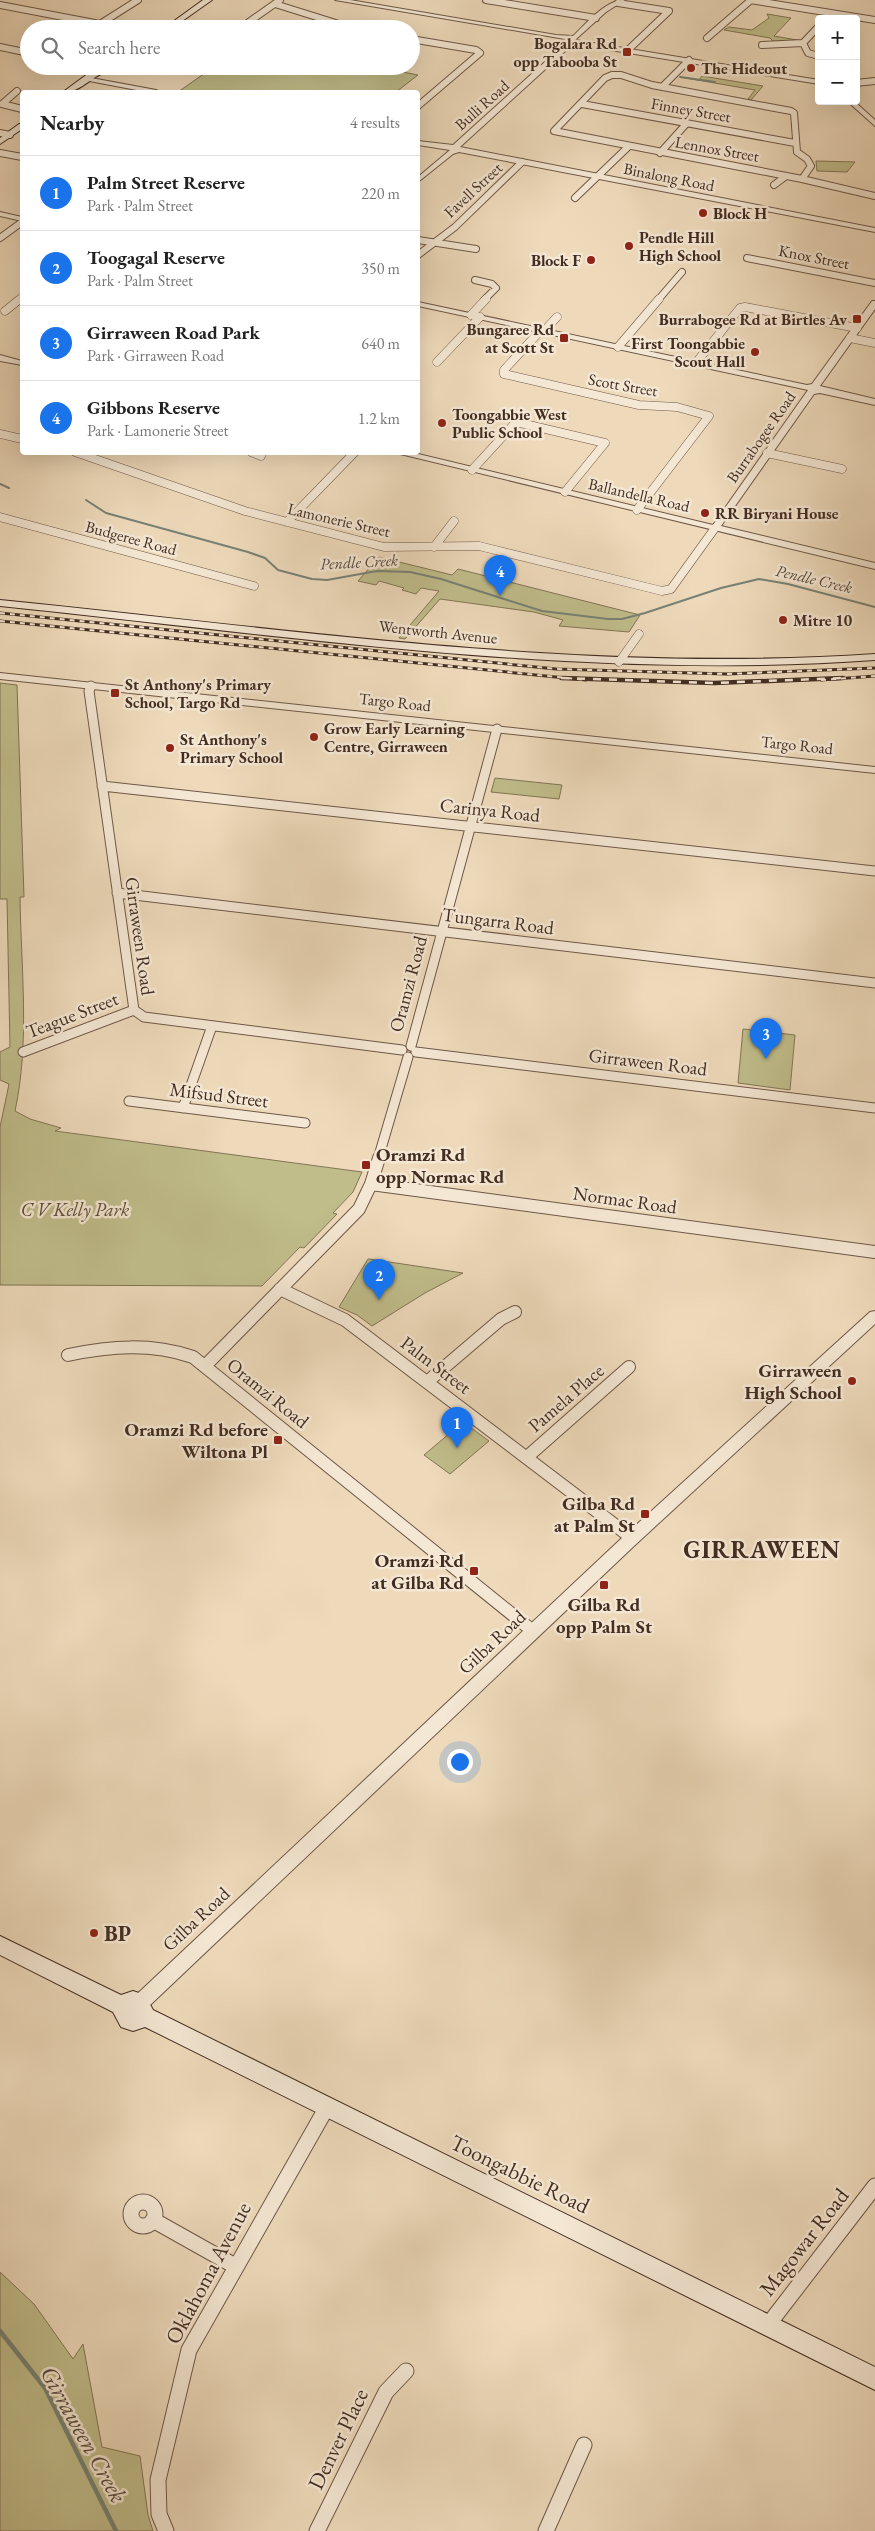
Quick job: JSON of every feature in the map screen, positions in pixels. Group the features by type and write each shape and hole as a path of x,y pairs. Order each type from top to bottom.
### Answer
{"main road":[{"path":"179,20 208,0"},
{"path":"77,90 96,75"},
{"path":"71,90 89,80"},
{"path":"0,142 20,128"},
{"name":"Wentworth Avenue","path":"0,603 494,654 619,662 747,663 875,657"},
{"name":"Toongabbie Road","path":"0,1945 136,2008 326,2107 875,2379"}],"street":[{"path":"0,3 4,0"},
{"path":"106,20 138,0"},
{"path":"338,0 815,81"},
{"path":"486,0 596,18"},
{"path":"534,8 543,0"},
{"path":"707,38 751,0 875,20"},
{"path":"798,8 806,0"},
{"path":"620,1 669,11 628,50"},
{"name":"Bulli Road","path":"420,178 596,18 620,1"},
{"path":"252,20 278,2 329,20"},
{"path":"0,3 81,20"},
{"path":"762,45 804,44 815,31"},
{"path":"420,104 480,54 479,52 421,41"},
{"path":"804,44 808,53 815,55"},
{"path":"0,47 20,51"},
{"path":"662,87 688,60"},
{"path":"582,104 584,99 612,75 662,87 791,111 794,113 797,152 811,166 802,179"},
{"path":"89,80 137,90"},
{"path":"860,83 875,81"},
{"path":"17,91 2,104 20,108"},
{"name":"Finney Street","path":"582,104 795,143"},
{"name":"Lennox Street","path":"582,104 555,129 554,133 802,179 875,196"},
{"path":"854,105 875,124"},
{"path":"660,152 687,123"},
{"path":"0,133 10,135"},
{"name":"Binalong Road","path":"420,143 875,230"},
{"path":"575,198 628,147"},
{"path":"0,153 20,157"},
{"name":"Favell Street","path":"420,253 432,242 455,227 522,162"},
{"path":"774,186 786,176"},
{"path":"0,214 20,219"},
{"path":"0,238 20,222"},
{"path":"420,240 476,248"},
{"name":"Knox Street","path":"747,258 875,283"},
{"path":"618,347 682,272"},
{"path":"471,315 496,288 492,284 475,280"},
{"path":"5,311 20,300"},
{"name":"Burrabogee Road","path":"662,591 671,589 875,303"},
{"path":"420,304 875,402"},
{"path":"695,364 740,308 746,307 857,328"},
{"path":"437,362 480,317"},
{"path":"543,331 557,317"},
{"name":"Scott Street","path":"543,331 504,370 504,374 639,405 679,407 708,416 637,510"},
{"path":"850,338 875,343"},
{"path":"0,367 4,359 20,363"},
{"path":"472,470 516,422 604,443 565,492"},
{"path":"0,434 20,439"},
{"path":"767,453 842,469"},
{"name":"Lamonerie Street","path":"84,455 245,511 384,547 479,546 662,591"},
{"path":"286,522 352,455"},
{"name":"Ballandella Road","path":"409,455 875,566"},
{"name":"Budgeree Road","path":"0,518 254,586"},
{"path":"434,547 454,521"},
{"path":"619,662 639,634"},
{"name":"Targo Road","path":"0,676 875,770"},
{"name":"Girraween Road","path":"91,686 88,691 134,1010 144,1017 875,1108"},
{"name":"Oramzi Road","path":"497,729 371,1184 359,1208 205,1366 534,1632"},
{"name":"Carinya Road","path":"102,786 471,825 875,871"},
{"name":"Tungarra Road","path":"117,893 875,983"},
{"name":"Teague Street","path":"23,1052 134,1010"},
{"path":"183,1108 212,1026"},
{"name":"Mifsud Street","path":"129,1101 304,1123"},
{"name":"Normac Road","path":"371,1184 875,1252"},
{"name":"Palm Street","path":"280,1289 345,1320 632,1538"},
{"path":"427,1382 501,1319 515,1312"},
{"name":"Gilba Road","path":"136,2008 632,1538 875,1316"},
{"path":"68,1355 101,1348 149,1347 179,1351 205,1366"},
{"name":"Pamela Place","path":"527,1457 630,1367"},
{"name":"Oklahoma Avenue","path":"166,2531 159,2514 158,2480 187,2357 196,2334 326,2107"},
{"name":"Magowar Road","path":"768,2325 875,2186"},
{"path":"153,2220 235,2266"},
{"name":"Denver Place","path":"317,2531 386,2392 406,2371"},
{"path":"546,2531 584,2445"}],"green space":[{"path":"767,14 791,18 774,36 797,40 774,42 770,38 724,30 729,27 752,30 769,18"},
{"path":"202,75 418,75 399,90 181,90"},
{"path":"702,76 763,86 751,100 748,99 755,90 680,77 699,80"},
{"path":"816,161 855,162 847,172 817,171"},
{"path":"379,557 452,575 458,569 640,615 629,632 559,626 563,620 534,612 440,599 405,639 399,638 439,591 421,588 416,594 402,590 404,588 379,581 376,585 358,581"},
{"name":"C V Kelly Park","path":"0,683 17,685 24,897 20,897 23,978 22,1058 20,1085 15,1111 30,1119 61,1128 55,1131 362,1172 353,1192 333,1213 337,1214 304,1248 300,1247 262,1286 0,1285 0,1127 9,1084 0,1080 0,1052 10,1047 7,899 0,899"},
{"path":"495,778 562,785 559,799 491,792"},
{"path":"743,1029 795,1035 790,1090 738,1083"},
{"path":"368,1259 463,1273 425,1293 372,1326 357,1315 339,1307"},
{"path":"463,1422 489,1441 450,1474 424,1455"},
{"path":"0,2272 34,2304 73,2359 83,2344 102,2447 140,2456 148,2515 153,2531 0,2531"}],"waterway":[{"path":"680,77 715,82"},
{"name":"Pendle Creek","path":"0,484 9,488"},
{"name":"Pendle Creek","path":"86,500 106,513 248,552 265,558 278,570 312,579 327,580 377,571 410,572 441,579 542,611 622,619 721,588 759,579 788,584 875,607"},
{"name":"Girraween Creek","path":"0,2331 45,2388 116,2531"}],"railway":[{"path":"0,613 556,669 727,674 875,668"},
{"path":"0,621 569,678"},
{"path":"821,680 875,676"},
{"path":"561,678 569,678"},
{"path":"569,678 714,683 843,678"},
{"path":"569,678 586,680"}],"place":[{"name":"Bogalara Rd opp Tabooba St","path":"627,52"},
{"name":"The Hideout","path":"691,68"},
{"name":"Block H","path":"703,213"},
{"name":"Pendle Hill High School","path":"629,246"},
{"name":"Block F","path":"591,260"},
{"name":"Burrabogee Rd at Birtles Av","path":"857,319"},
{"name":"Bungaree Rd at Scott St","path":"564,338"},
{"name":"First Toongabbie Scout Hall","path":"755,352"},
{"name":"Toongabbie West Public School","path":"442,423"},
{"name":"RR Biryani House","path":"705,513"},
{"name":"Gibbons Reserve","path":"500,596"},
{"name":"Mitre 10","path":"783,620"},
{"name":"St Anthony's Primary School, Targo Rd","path":"115,693"},
{"name":"Grow Early Learning Centre, Girraween","path":"314,737"},
{"name":"St Anthony's Primary School","path":"170,748"},
{"name":"Girraween Road Park","path":"766,1059"},
{"name":"Oramzi Rd opp Normac Rd","path":"366,1165"},
{"name":"Toogagal Reserve","path":"379,1300"},
{"name":"Girraween High School","path":"852,1381"},
{"name":"Oramzi Rd before Wiltona Pl","path":"278,1440"},
{"name":"Palm Street Reserve","path":"457,1448"},
{"name":"Gilba Rd at Palm St","path":"645,1514"},
{"name":"Oramzi Rd at Gilba Rd","path":"474,1571"},
{"name":"Gilba Rd opp Palm St","path":"604,1585"},
{"name":"BP","path":"94,1933"}],"district":[{"name":"GIRRAWEEN","path":"762,1549"}]}
